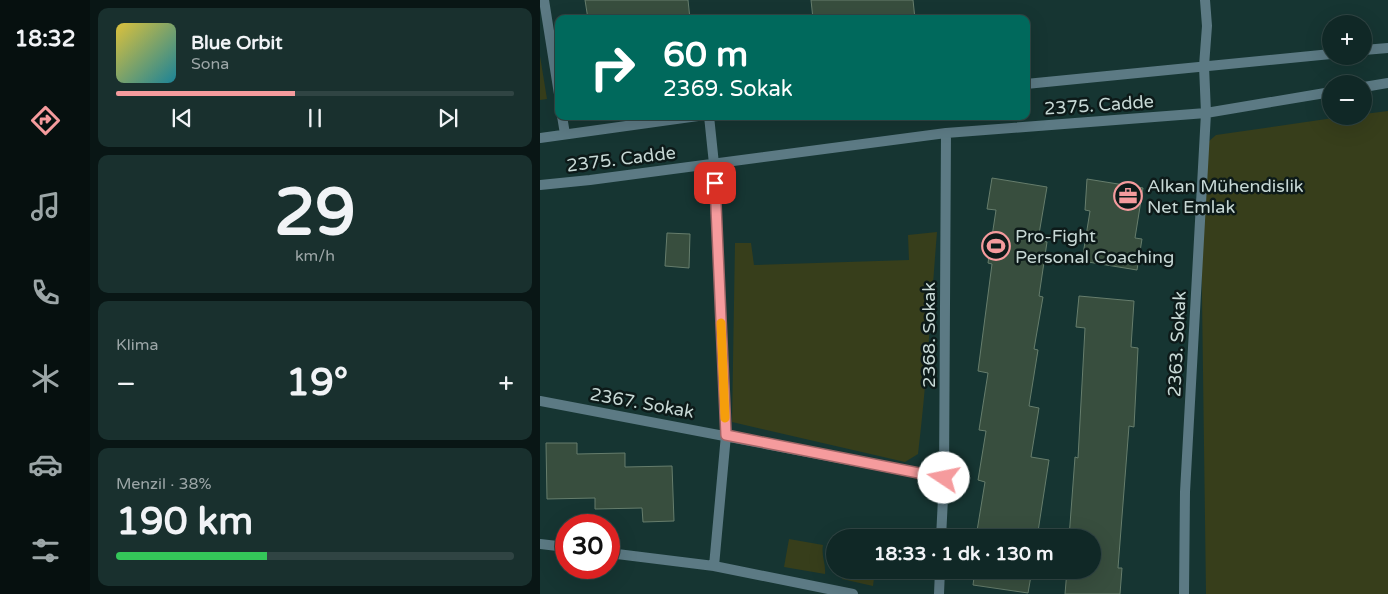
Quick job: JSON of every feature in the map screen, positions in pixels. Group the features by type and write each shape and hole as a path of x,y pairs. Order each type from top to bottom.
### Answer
{"street":[{"path":"544,0 555,69"},
{"name":"2363. Sokak","path":"1184,594 1185,492 1206,113 1204,66 1207,26 1205,0"},
{"path":"1372,49 1388,48"},
{"name":"2375. Cadde","path":"1030,84 1322,55"},
{"path":"1372,86 1388,83"},
{"name":"2375. Cadde","path":"540,185 946,133 1206,113 1322,94"},
{"path":"563,120 565,134"},
{"name":"2375. Cadde","path":"540,138 668,120"},
{"path":"709,120 714,164 726,435 714,566"},
{"name":"2368. Sokak","path":"941,529 944,478 946,133"},
{"name":"2367. Sokak","path":"540,401 944,478"},
{"path":"540,544 555,546"},
{"path":"620,554 714,566 854,594"},
{"path":"939,594 940,579"}],"green space":[{"path":"540,56 547,99 540,100"},
{"path":"1388,111 1388,594 1206,594 1200,149 1216,135 1322,120 1322,125 1372,125 1372,113"},
{"path":"937,232 918,454 905,462 732,422 735,243 751,243 754,265 909,260 908,235"},
{"path":"789,539 823,545 825,574 784,567"},
{"path":"842,579 874,579 873,586"}],"building":[{"path":"585,0 688,0 690,15 587,15"},
{"path":"811,0 913,0 915,15 813,15"},
{"path":"992,178 1047,187 1038,240 1047,242 1039,296 1043,297 1034,349 1038,350 1029,406 1039,408 1031,457 1049,460 1038,529 977,529 985,482 978,480 986,431 979,430 988,373 978,371 992,264 988,263 996,210 987,209"},
{"path":"1087,179 1143,188 1135,238 1142,239 1137,270 1082,261 1090,211 1085,210"},
{"path":"667,233 690,234 689,268 665,266"},
{"path":"1079,296 1134,301 1131,347 1138,348 1134,427 1129,426 1118,568 1122,568 1120,594 1065,594 1066,579 1101,579 1101,529 1070,529 1075,457 1078,458 1085,328 1076,327"},
{"path":"546,443 577,443 577,454 625,453 625,467 672,466 674,521 643,522 642,508 595,509 595,498 547,499"},
{"path":"974,579 1030,579 1028,593 973,585"}],"slow traffic":[{"path":"721,323 725,418"}],"place":[{"name":"Alkan Mühendislik Net Emlak","path":"1128,196"},
{"name":"Pro-Fight Personal Coaching","path":"996,246"}],"route":[{"path":"715,183 726,435 944,478"}]}
